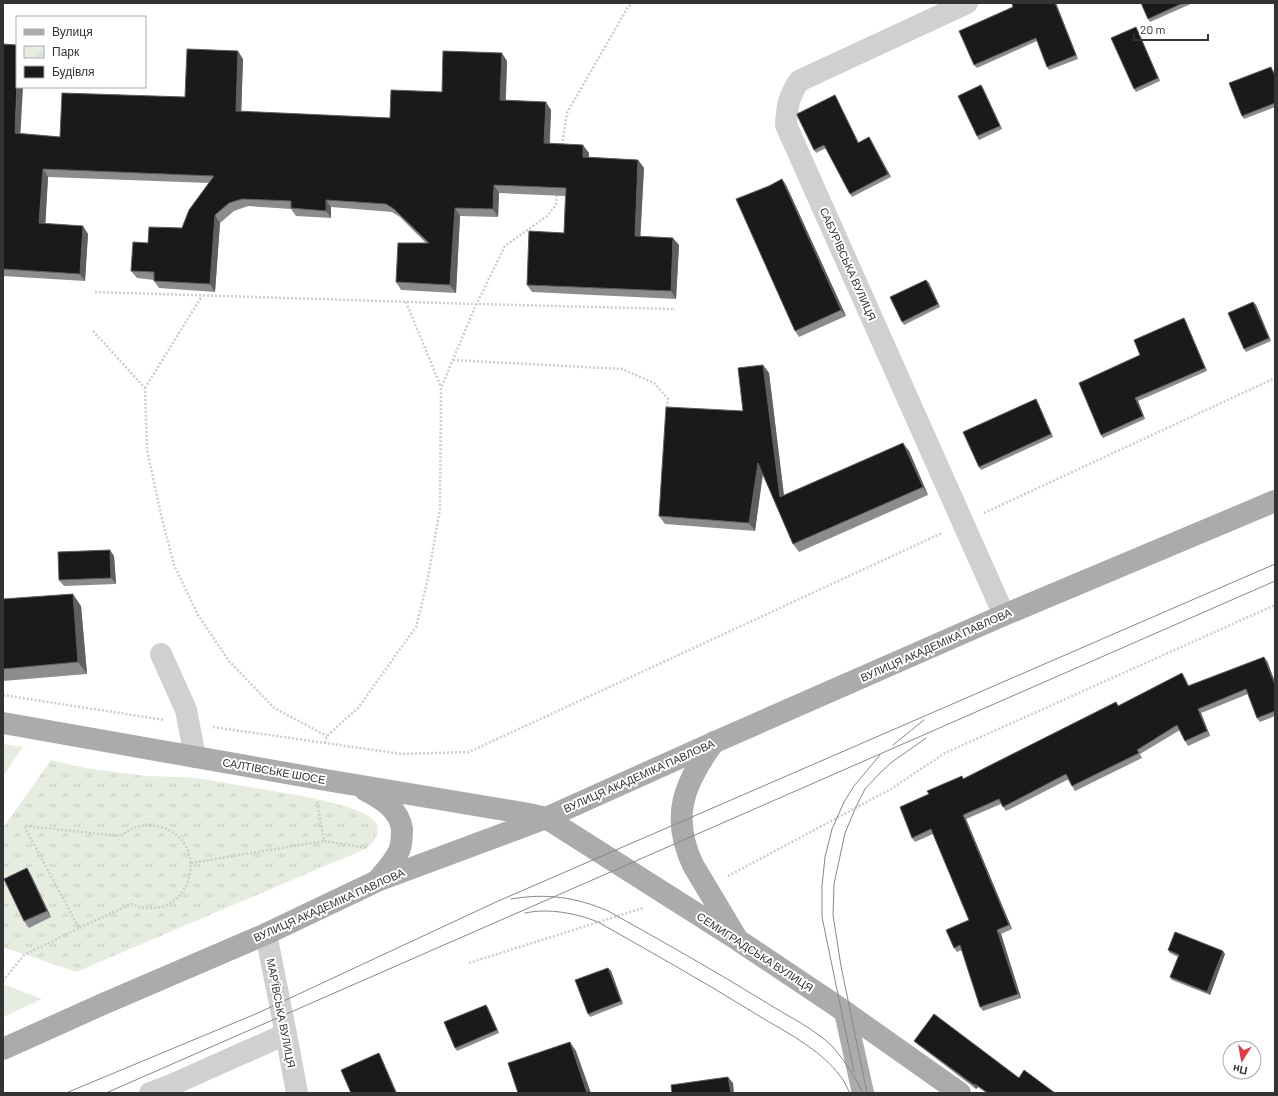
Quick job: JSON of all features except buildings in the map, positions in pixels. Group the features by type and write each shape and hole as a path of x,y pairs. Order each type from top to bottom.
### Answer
{"main road":[{"name":"ВУЛИЦЯ АКАДЕМІКА ПАВЛОВА","path":"3,1049 266,934 377,881 546,818 1004,615 1275,502"},
{"name":"САЛТІВСЬКЕ ШОСЕ","path":"3,723 546,818"},
{"path":"715,742 700,761 686,789 682,806 682,834 687,853 693,865 738,940"},
{"path":"357,786 376,796 387,804 396,812 401,823 402,836 400,849 394,861 377,881"},
{"name":"СЕМИГРАДСЬКА ВУЛИЦЯ","path":"546,818 738,940 845,1012 960,1093"},
{"path":"845,1012 863,1093"}],"street":[{"name":"САБУРІВСЬКА ВУЛИЦЯ","path":"967,3 799,81 791,94 787,109 786,125 1004,615"},
{"path":"161,654 186,710 195,757"},
{"name":"МАР'ЇВСЬКА ВУЛИЦЯ","path":"266,934 297,1093"},
{"path":"150,1093 286,1034"}],"path":[{"path":"562,147 567,113 629,3"},
{"path":"628,7 633,3"},
{"path":"441,388 476,304 505,246 547,216 556,205 557,190"},
{"path":"95,292 675,310"},
{"path":"202,295 145,388 147,449 161,515 174,565 198,615 228,660 274,708 327,736"},
{"path":"325,743 327,736 358,708 416,627 428,578 440,509 441,388 406,302"},
{"path":"93,331 145,388"},
{"path":"453,360 622,370 654,383 668,398 667,414"},
{"path":"3,695 189,724 402,754 469,752 1275,378"},
{"path":"891,789 944,753 1275,605"},
{"path":"317,799 324,841"},
{"path":"3,981 24,955 79,928 131,904 140,907 158,908 166,905 181,894 190,879 191,863 189,852 185,843 179,836 163,827 145,825 136,826 121,836 24,826 79,928"},
{"path":"191,863 324,841 368,848"}],"green space":[{"path":"3,744 23,747 3,776"},
{"path":"51,760 87,768 139,775 201,779 316,799 353,809 367,815 375,822 378,829 374,840 367,848 76,972 3,947 3,828"},
{"path":"3,984 42,999 3,1017"}],"tram line":[{"path":"66,1093 258,1013 496,902 1275,564"},
{"path":"106,1093 1275,581"},
{"path":"893,745 924,720"},
{"path":"867,1093 841,966 833,915 834,884 845,833 865,789 892,762 926,738"},
{"path":"854,1072 822,917 822,886 825,857 832,829 844,802 854,786 880,755"},
{"path":"511,899 549,896 584,902 608,911 708,968 818,1034 833,1047 842,1058 863,1093"},
{"path":"525,913 543,911 562,912 598,922 694,977 811,1048 832,1066 850,1093"}]}
